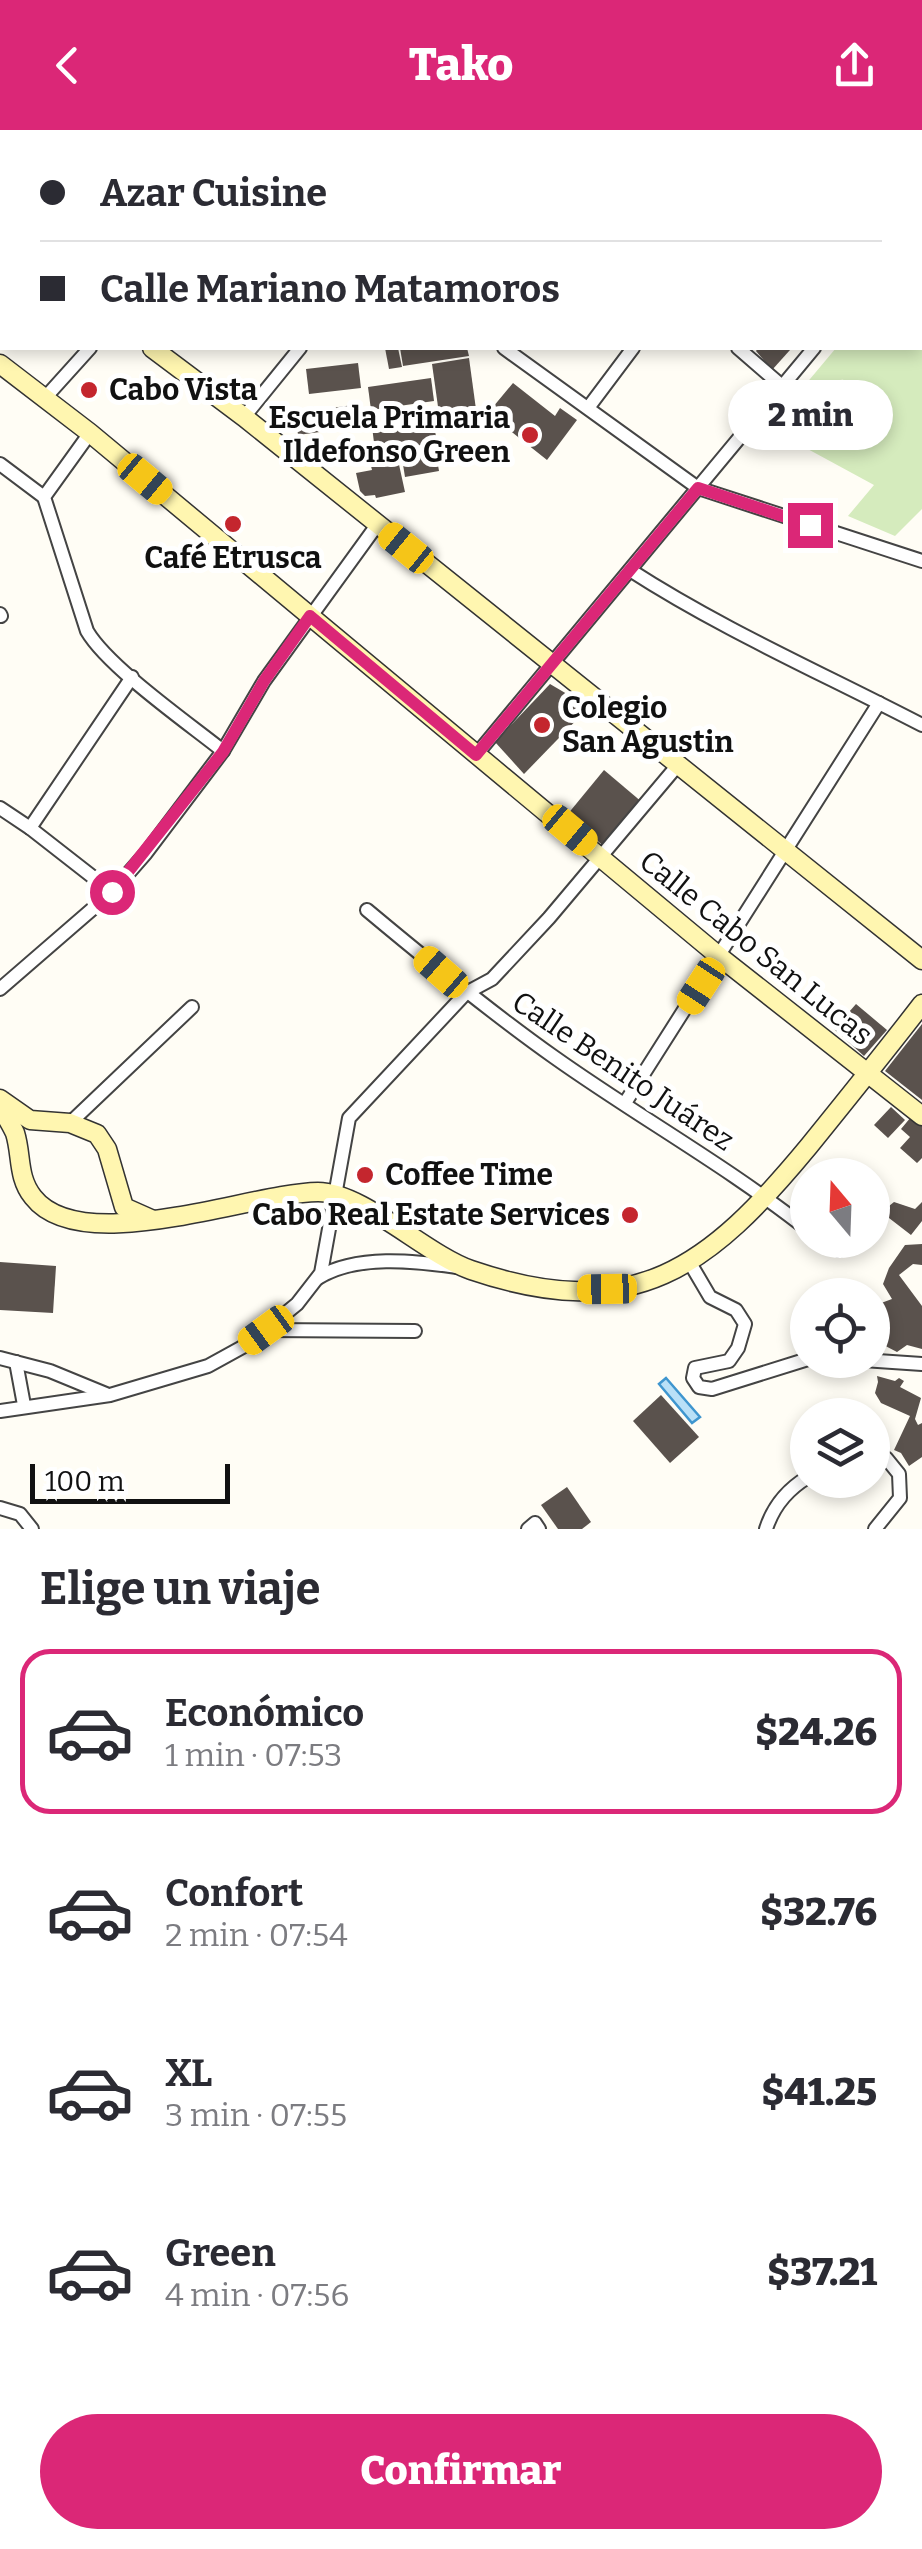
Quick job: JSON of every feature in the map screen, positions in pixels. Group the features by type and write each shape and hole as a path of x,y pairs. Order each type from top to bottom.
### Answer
{"main road":[{"path":"155,350 244,417 550,666 922,960"},
{"name":"Calle Cabo San Lucas","path":"0,364 90,433 720,957 922,1116"},
{"path":"0,1102 14,1130 24,1186 35,1201 52,1213 86,1222 122,1224 181,1217 297,1194 334,1193 467,1268 536,1285 607,1289 646,1282 690,1263 728,1235 766,1197 922,1004"},
{"path":"0,1102 30,1120 70,1123 97,1134 106,1149 124,1207 151,1220"}],"street":[{"path":"44,399 88,350"},
{"path":"244,417 298,350"},
{"path":"507,350 698,488 922,562"},
{"path":"588,408 632,350"},
{"path":"740,350 782,386"},
{"path":"476,755 812,350"},
{"path":"44,498 90,433"},
{"path":"0,464 44,498 94,642 223,752"},
{"path":"0,990 112,892 223,752 264,681 376,524"},
{"path":"630,570 754,643 922,725"},
{"path":"30,828 132,677"},
{"path":"624,1103 879,703"},
{"path":"0,1411 110,1396 208,1366 266,1330 306,1295 323,1267 349,1118 466,993 492,979 677,766"},
{"path":"2,812 30,828 112,892"},
{"name":"Calle Benito Juárez","path":"367,910 466,993 790,1216"},
{"path":"70,1123 192,1008"},
{"path":"318,1278 360,1264 419,1263 467,1268"},
{"path":"690,1263 710,1297 736,1310 745,1324 738,1348 729,1361 695,1368 692,1375 699,1387 712,1389 790,1362"},
{"path":"266,1330 415,1331"},
{"path":"0,1358 110,1396"},
{"path":"16,1362 24,1406"},
{"path":"890,1362 922,1364"},
{"path":"875,1529 900,1498 899,1474 890,1463"},
{"path":"766,1529 770,1516 790,1490"},
{"path":"0,1508 20,1514 32,1529"},
{"path":"528,1529 534,1523 539,1529"}],"green space":[{"path":"834,350 922,350 922,509 895,536 848,516 874,485 769,428"},
{"path":"843,379 859,430 832,439 816,388"}],"water":[{"path":"666,1378 700,1417 692,1423 659,1384"}],"building":[{"path":"385,350 398,350 402,367 389,369"},
{"path":"400,350 468,350 469,356 403,366"},
{"path":"757,350 790,350 772,370"},
{"path":"469,358 478,424 441,428 432,364"},
{"path":"358,363 361,388 309,394 306,369"},
{"path":"431,378 434,401 371,410 368,387"},
{"path":"513,383 555,416 560,408 577,420 547,460 488,413"},
{"path":"353,405 356,427 298,435 295,413"},
{"path":"433,418 437,443 375,451 372,426"},
{"path":"435,447 439,471 405,477 401,452"},
{"path":"398,460 405,492 376,498 360,491 356,473"},
{"name":"Colegio San Agustin","path":"550,684 589,707 524,774 495,742"},
{"path":"604,770 643,803 606,848 567,815"},
{"path":"856,1004 887,1030 864,1056 834,1029"},
{"path":"922,1024 922,1100 885,1071"},
{"path":"891,1107 905,1120 888,1138 874,1125"},
{"path":"911,1117 922,1126 922,1158 917,1163 900,1148 910,1137 901,1129"},
{"path":"894,1202 915,1209 922,1202 922,1221 911,1235 890,1219 890,1205"},
{"path":"922,1244 922,1265 913,1264 899,1275 922,1306 922,1349 907,1345 897,1352 890,1348 892,1299 890,1278 885,1278 905,1245"},
{"path":"0,1262 56,1266 53,1313 0,1310"},
{"path":"877,1378 899,1378 904,1381 900,1387 921,1398 915,1419 918,1425 922,1423 922,1457 909,1466 901,1453 894,1450 910,1416 890,1407 890,1398 878,1398"},
{"path":"661,1395 699,1437 670,1463 633,1421"},
{"path":"567,1487 591,1522 582,1529 558,1529 541,1505"}],"place":[{"name":"Cabo Vista","path":"89,390"},
{"name":"Escuela Primaria Ildefonso Green","path":"530,435"},
{"name":"Café Etrusca","path":"233,524"},
{"name":"Colegio San Agustin","path":"542,725"},
{"name":"Coffee Time","path":"365,1175"},
{"name":"Cabo Real Estate Services","path":"630,1215"}],"route":[{"path":"112,892 223,752 264,681 310,616 476,755 698,488 810,525"}]}
